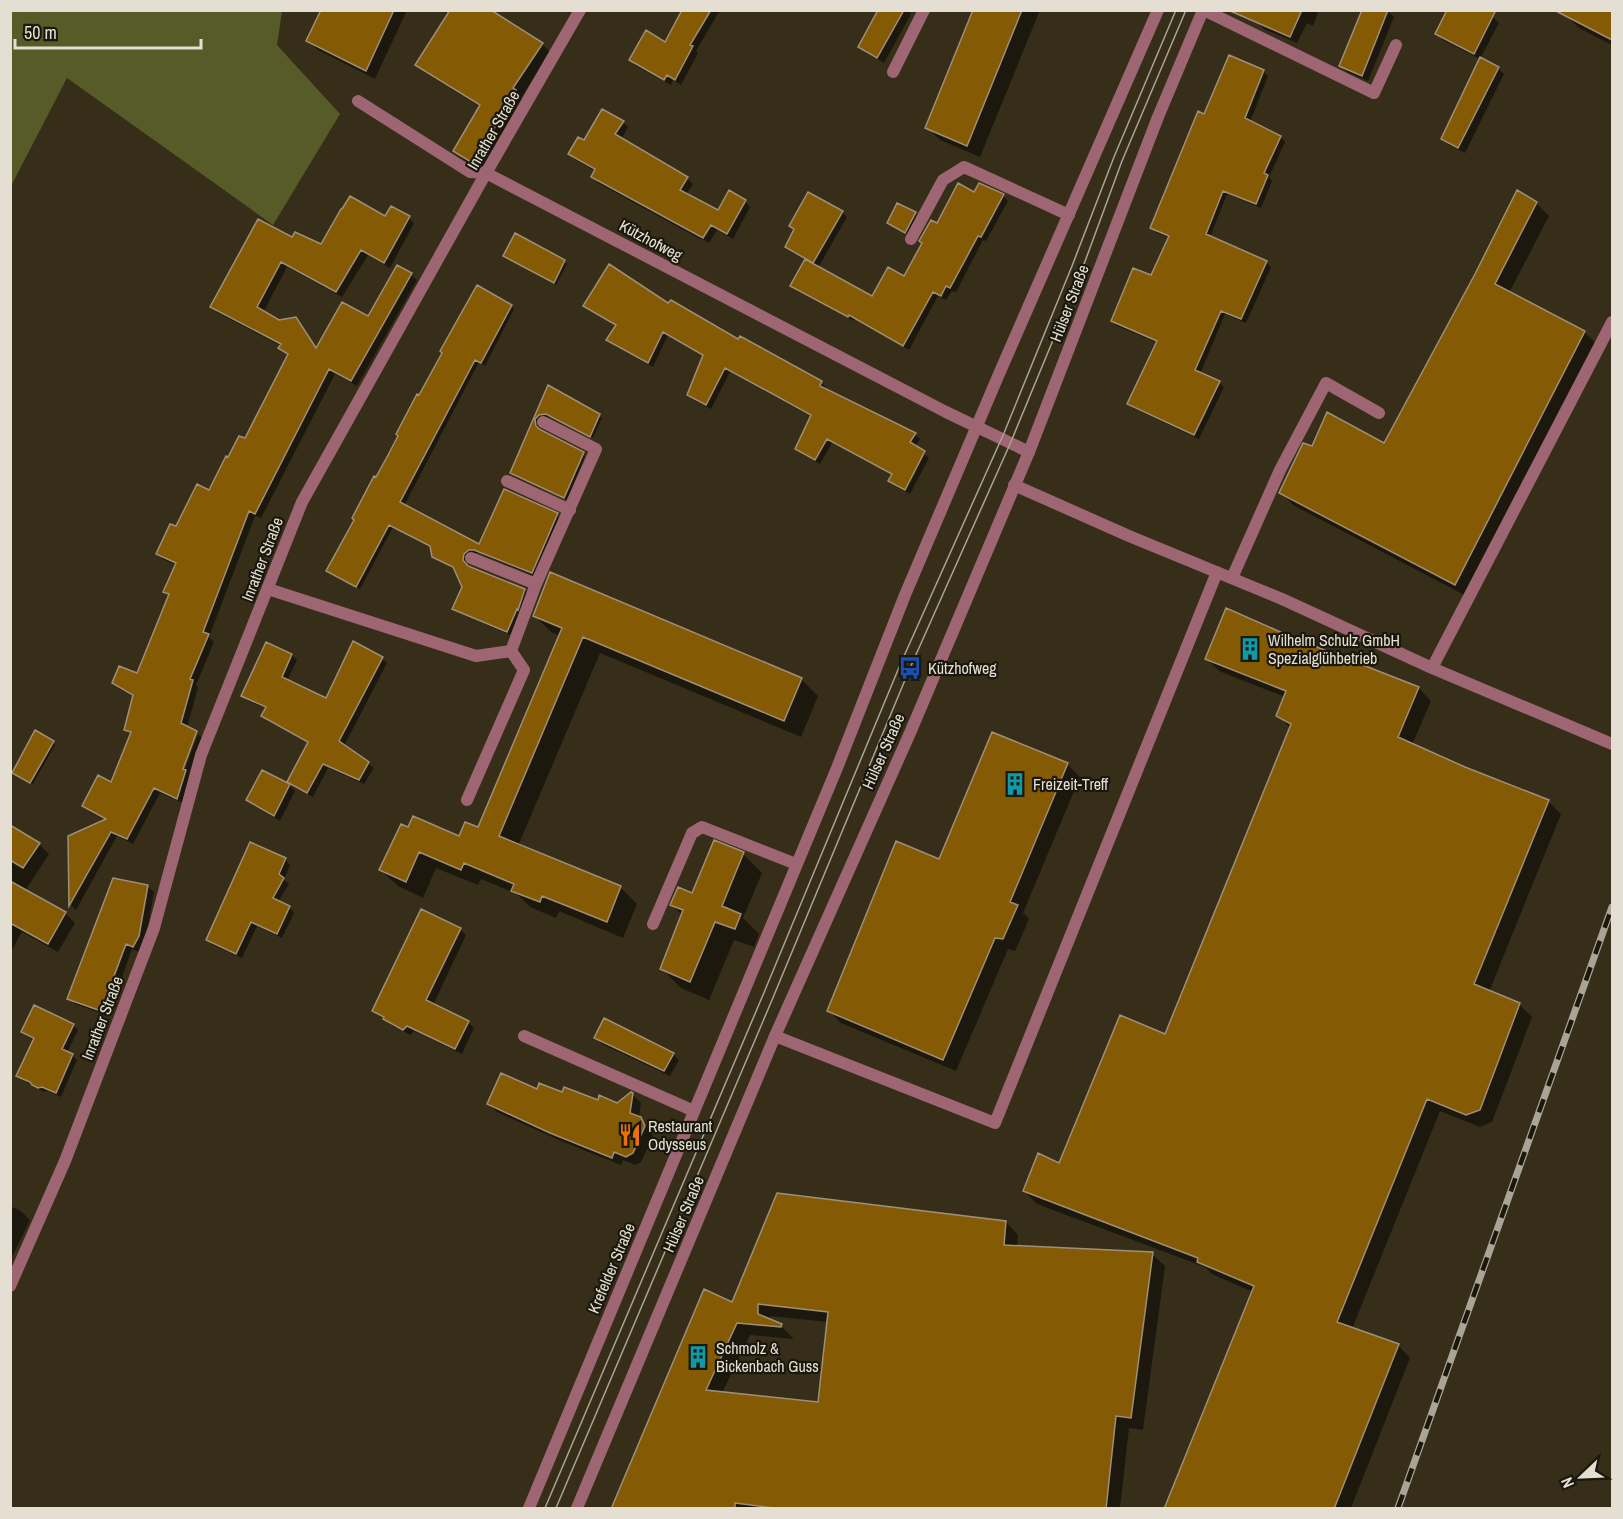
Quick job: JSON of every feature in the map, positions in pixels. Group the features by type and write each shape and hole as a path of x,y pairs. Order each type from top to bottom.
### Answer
{"street":[{"name":"Inrather Straße","path":"10,1286 65,1161 154,928 201,755 302,502 580,10"},
{"path":"893,72 924,10"},
{"name":"Hülser Straße","path":"723,1040 841,757 905,594 1158,10"},
{"path":"1204,10 1374,93 1396,45"},
{"name":"Hülser Straße","path":"579,1504 775,1036 910,733 1029,452 1158,117 1204,10"},
{"name":"Kützhofweg","path":"358,101 470,172 486,173 977,428 1029,452"},
{"path":"911,239 943,180 964,167 1069,215"},
{"path":"1432,668 1612,322"},
{"path":"1232,578 1280,470 1326,384 1379,413"},
{"path":"512,651 536,584 597,449 543,423"},
{"path":"507,481 570,510"},
{"path":"1014,485 1612,744"},
{"path":"471,558 536,584"},
{"path":"775,1036 995,1123 1217,572"},
{"path":"268,589 476,656 512,651"},
{"path":"467,800 524,670 512,651"},
{"path":"653,924 692,833 702,827 796,864"},
{"path":"524,1036 694,1111"},
{"name":"Krefelder Straße","path":"529,1509 723,1040"}],"green space":[{"path":"11,10 282,11 277,45 340,114 273,225 67,78 11,186"}],"building":[{"path":"321,10 394,10 366,71 306,41"},
{"path":"450,10 491,10 543,43 513,88 516,90 474,164 453,151 480,105 415,65"},
{"path":"682,10 711,10 690,45 693,46 675,80 667,75 664,80 629,60 646,30 665,42"},
{"path":"878,10 904,10 877,58 858,47"},
{"path":"973,10 1022,10 967,146 925,128"},
{"path":"1228,10 1302,10 1290,37"},
{"path":"1362,10 1388,10 1362,76 1339,66"},
{"path":"1447,10 1496,10 1474,54 1435,34"},
{"path":"1554,10 1612,10 1612,40"},
{"path":"1229,55 1264,70 1245,118 1281,136 1264,173 1268,175 1256,204 1223,191 1206,234 1267,261 1241,319 1221,311 1195,370 1220,381 1194,435 1127,404 1157,341 1111,321 1133,268 1151,275 1169,236 1150,228 1198,111 1204,114"},
{"path":"1480,57 1499,67 1458,148 1441,139"},
{"path":"602,109 624,121 615,134 688,177 680,190 718,210 729,190 746,200 727,234 711,225 703,238 591,177 595,169 568,154 578,137 584,140"},
{"path":"958,183 974,192 979,183 1004,194 950,288 946,286 941,296 933,292 903,346 849,315 848,317 790,286 805,259 872,296 888,267 904,276 922,243 919,241 931,220 937,223"},
{"path":"1517,190 1537,202 1495,284 1585,331 1455,585 1279,493 1303,443 1312,446 1327,412 1384,443 1475,274"},
{"path":"808,192 843,211 813,263 785,247 794,229 789,226"},
{"path":"350,196 385,216 391,206 410,216 384,263 361,250 336,292 281,262 257,307 279,320 296,317 316,348 342,302 368,316 397,265 412,273 351,381 329,369 255,514 249,511 203,632 209,634 190,679 193,680 181,723 197,731 183,769 186,770 177,799 154,788 127,839 111,832 69,906 68,836 106,819 82,806 98,775 111,782 131,732 124,730 133,695 112,683 119,666 137,673 169,594 163,592 176,563 156,554 170,524 176,526 197,484 209,490 239,436 245,438 288,354 278,348 281,344 210,307 258,219 292,237 295,232 321,244"},
{"path":"897,203 916,212 905,233 887,223"},
{"path":"515,233 565,260 554,283 503,256"},
{"path":"609,264 668,303 671,300 738,339 740,336 822,381 820,386 916,433 910,442 925,451 905,490 888,481 892,474 827,439 815,460 795,449 811,415 725,368 706,405 687,395 703,355 663,332 648,363 606,340 616,325 583,306"},
{"path":"477,285 512,305 481,363 475,360 400,502 479,544 504,489 558,513 532,573 474,550 469,550 464,554 463,560 468,566 525,589 507,632 452,609 462,587 453,567 432,557 430,546 389,525 356,587 326,571 354,520 352,518 374,476 376,477 398,436 396,434 417,394 419,395 442,353 440,351"},
{"path":"548,385 600,414 590,437 546,414 539,415 535,419 539,429 584,452 564,498 510,473"},
{"path":"550,572 802,678 784,721 583,637 499,836 621,886 607,922 542,896 540,902 511,891 514,884 464,863 461,870 419,852 406,882 379,870 401,824 408,827 413,816 459,836 465,822 478,827 562,628 533,616"},
{"path":"1226,608 1294,638 1419,687 1398,737 1465,767 1549,800 1474,984 1520,1003 1480,1110 1466,1115 1427,1099 1337,1322 1399,1344 1334,1509 1164,1509 1254,1286 1197,1262 1198,1258 1023,1191 1038,1153 1059,1163 1120,1015 1165,1034 1291,724 1276,716 1286,691 1205,659"},
{"path":"353,641 383,657 339,741 369,762 359,780 323,764 307,793 287,782 308,742 261,716 266,707 241,696 266,642 292,654 282,677 326,698"},
{"path":"35,730 54,741 30,783 12,773"},
{"path":"992,732 1068,763 1010,902 1018,905 1003,939 995,938 943,1060 827,1011 896,841 939,859"},
{"path":"262,770 290,784 274,816 246,800"},
{"path":"10,825 40,843 23,868 10,860"},
{"path":"714,840 744,852 722,906 741,914 735,929 715,922 690,982 660,969 683,910 670,905 678,887 692,893"},
{"path":"250,842 286,858 279,874 284,878 273,898 290,906 277,934 251,922 236,954 206,940"},
{"path":"113,878 148,885 139,936 133,947 126,944 101,1011 67,999"},
{"path":"10,881 66,912 48,944 10,923"},
{"path":"421,909 461,928 426,1000 469,1021 455,1049 407,1026 403,1030 372,1011"},
{"path":"34,1005 74,1024 62,1049 73,1054 56,1093 42,1087 38,1088 16,1076 34,1038 21,1032"},
{"path":"604,1018 674,1053 664,1071 594,1038"},
{"path":"501,1073 537,1089 539,1083 562,1092 564,1087 598,1100 599,1095 617,1103 631,1092 633,1093 630,1113 641,1117 645,1126 633,1153 626,1157 614,1152 612,1158 487,1104"},
{"path":"777,1193 1006,1221 1004,1245 1153,1252 1131,1418 1116,1416 1106,1509 781,1509 735,1503 735,1509 611,1509 704,1289 732,1302","holes":["758,1304 828,1312 818,1402 706,1390 737,1323 781,1327 782,1324 758,1314"]}],"tram line":[{"path":"545,1508 763,995 900,665 1004,433 1114,157 1176,10"},
{"path":"556,1508 910,668 1010,444 1080,275 1122,161 1186,10"}],"railway":[{"path":"1398,1508 1612,907"}],"place":[{"name":"Wilhelm Schulz GmbH Spezialglühbetrieb","path":"1250,649"},
{"name":"Kützhofweg","path":"910,668"},
{"name":"Freizeit-Treff","path":"1015,784"},
{"name":"Restaurant Odysseus","path":"630,1135"},
{"name":"Schmolz & Bickenbach Guss","path":"698,1357"}]}
